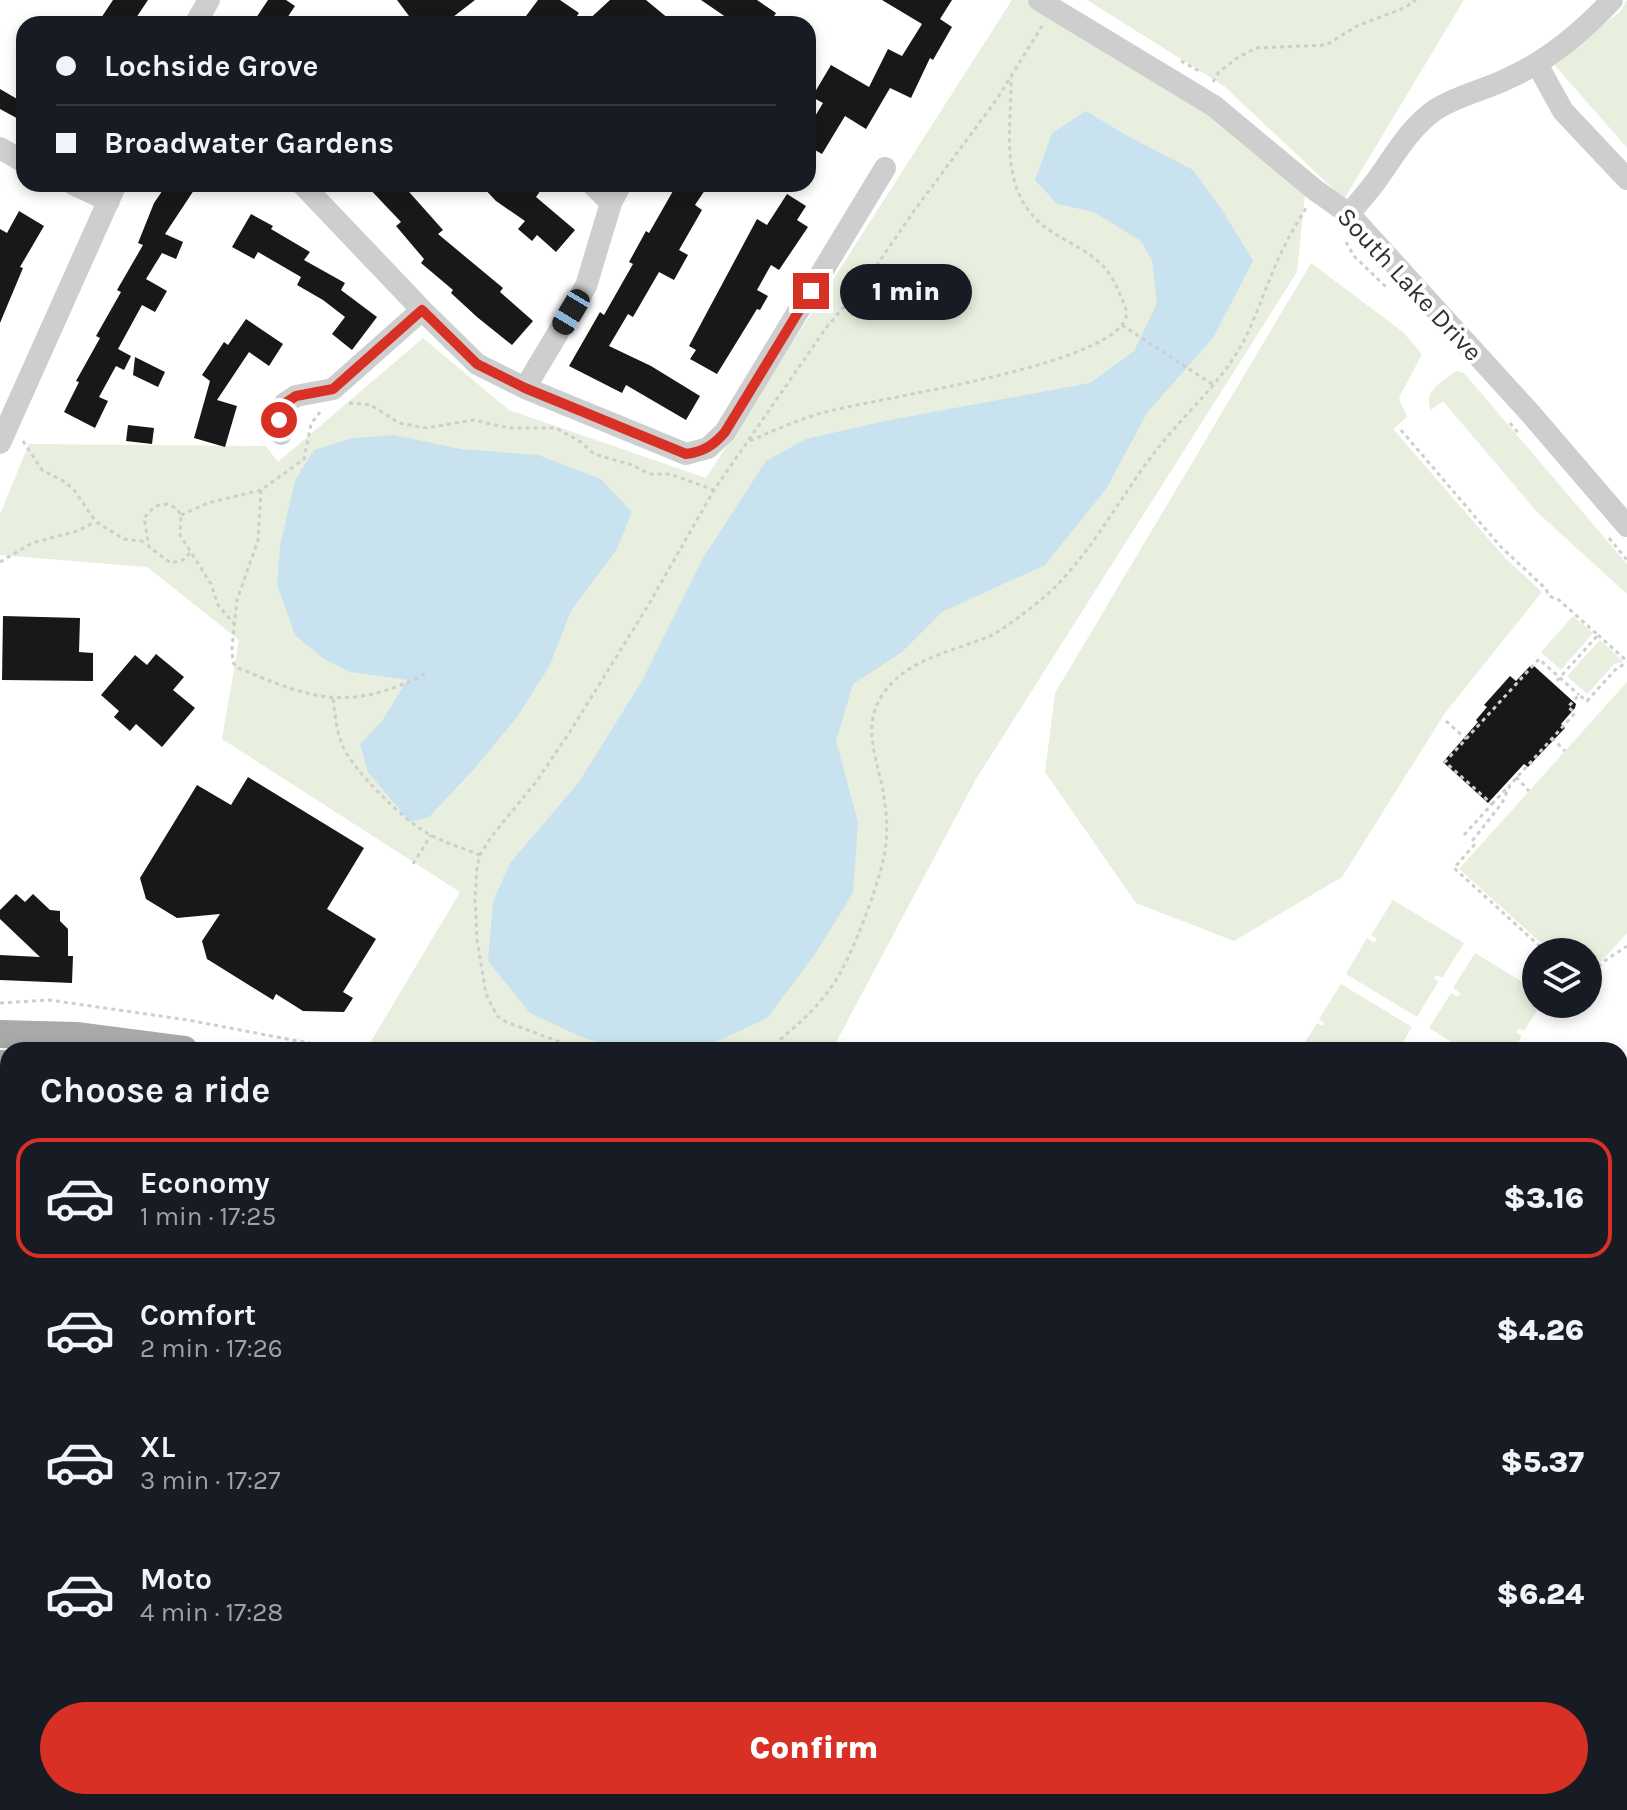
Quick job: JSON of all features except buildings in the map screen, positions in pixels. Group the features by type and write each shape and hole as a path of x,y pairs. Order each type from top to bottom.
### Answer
{"main road":[{"path":"0,1034 76,1036 122,1042"}],"street":[{"path":"1345,223 1403,141 1433,111 1537,64 1593,21 1612,0"},
{"name":"South Lake Drive","path":"1043,9 1214,106 1315,190 1530,413 1627,526"},
{"path":"1537,64 1563,111 1627,179"},
{"path":"310,192 477,364 525,388 686,454 714,444 751,391 885,168"},
{"path":"8,440 112,192"},
{"path":"525,388 586,286 616,194"},
{"path":"281,434 279,420 284,404 296,396 335,395 422,310"}],"path":[{"path":"1179,60 1192,65 1213,83 1219,72 1256,48 1326,45 1357,26 1404,8 1416,0"},
{"path":"560,1042 506,1022 490,1006 477,940 475,898 480,855 571,730 649,604 714,490 826,328 868,278 1011,78 1043,9"},
{"path":"748,441 817,414 1015,373 1101,340 1122,325 1127,310 1108,272 1098,261 1036,219 1022,201 1007,143 1011,78"},
{"path":"776,1042 823,998 834,983 848,957 884,856 887,829 884,794 872,748 871,728 873,713 887,687 915,666 942,652 993,634 1056,587 1083,555 1156,450 1215,386 1246,335 1285,245 1315,190"},
{"path":"1345,223 1354,256 1395,295"},
{"path":"1122,325 1215,386"},
{"path":"181,515 208,503 261,490 304,459 311,424 335,395 371,405 399,423 426,428 473,420 509,428 556,428 581,442 594,454 632,465 650,474 670,474 714,490"},
{"path":"1401,430 1500,546 1546,589 1549,596 1559,600 1627,661 1587,701 1539,659 1445,762 1492,804"},
{"path":"8,440 29,449 42,470 74,490 96,522 124,539 147,542"},
{"path":"261,490 258,540 237,600 233,662 236,667 303,693 333,699 382,692 427,672"},
{"path":"181,515 167,504 153,508 144,518 147,542 152,551 171,563 183,560 190,553"},
{"path":"181,515 179,529 189,545 190,553 211,584 218,605 235,625"},
{"path":"0,562 32,543 77,531 96,522"},
{"path":"1554,684 1598,635"},
{"path":"1464,835 1575,713 1568,707 1579,695"},
{"path":"333,699 341,744 351,761 385,798 418,828 480,855"},
{"path":"1446,721 1466,739"},
{"path":"1552,738 1565,751"},
{"path":"1516,777 1529,791"},
{"path":"1510,785 1502,803 1473,840 1475,844 1454,868 1531,938"},
{"path":"413,864 431,835"},
{"path":"1602,963 1627,946"},
{"path":"0,1003 49,1000 188,1020 304,1042"}],"green space":[{"path":"1012,0 1032,0 1211,107 1305,194 1297,272 976,779 836,1042 371,1042 460,892 222,739 239,640 147,567 0,555 0,514 29,444 266,446 278,462 423,338 509,410 706,478"},
{"path":"1087,0 1464,0 1344,199 1224,86"},
{"path":"1627,0 1627,148 1552,62 1620,12"},
{"path":"1311,263 1403,332 1422,354 1399,398 1407,417 1393,429 1506,559 1542,592 1445,713 1342,877 1234,941 1136,903 1045,772 1055,693"},
{"path":"1456,371 1464,373 1627,564 1627,594 1537,512 1443,401 1431,410 1429,398 1432,392"},
{"path":"1573,616 1593,633 1561,670 1541,652"},
{"path":"1600,640 1624,662 1614,664 1587,694 1567,676"},
{"path":"1627,682 1627,933 1602,961 1602,938 1535,938 1459,869"},
{"path":"1393,900 1464,943 1442,978 1436,975 1434,978 1438,982 1417,1017 1346,974 1367,938 1374,943 1377,939 1371,935"},
{"path":"1475,953 1522,982 1522,1018 1532,1018 1524,1031 1519,1028 1516,1032 1522,1036 1519,1042 1452,1042 1429,1028 1451,993 1458,997 1460,993 1453,988"},
{"path":"1341,984 1412,1027 1403,1042 1305,1042 1317,1023 1322,1026 1324,1023 1319,1019"}],"water":[{"path":"1086,111 1193,170 1221,208 1253,261 1213,338 1147,413 1106,489 1045,565 942,612 902,652 853,684 836,741 858,822 853,893 813,957 767,1018 716,1042 597,1042 530,1013 488,961 493,902 510,863 579,782 642,681 703,558 766,461 806,439 1090,383 1134,351 1157,303 1152,261 1141,241 1094,212 1057,204 1035,180 1052,133"},
{"path":"394,435 461,449 538,455 601,479 632,512 617,549 571,611 549,667 517,717 429,817 410,822 368,772 360,744 382,721 407,680 350,672 324,659 295,635 277,585 280,546 295,480 314,450 353,438"}],"route":[{"path":"279,420 284,404 296,396 333,389 422,310 477,364 525,388 686,454 694,453 714,444 725,432 811,291"}]}
